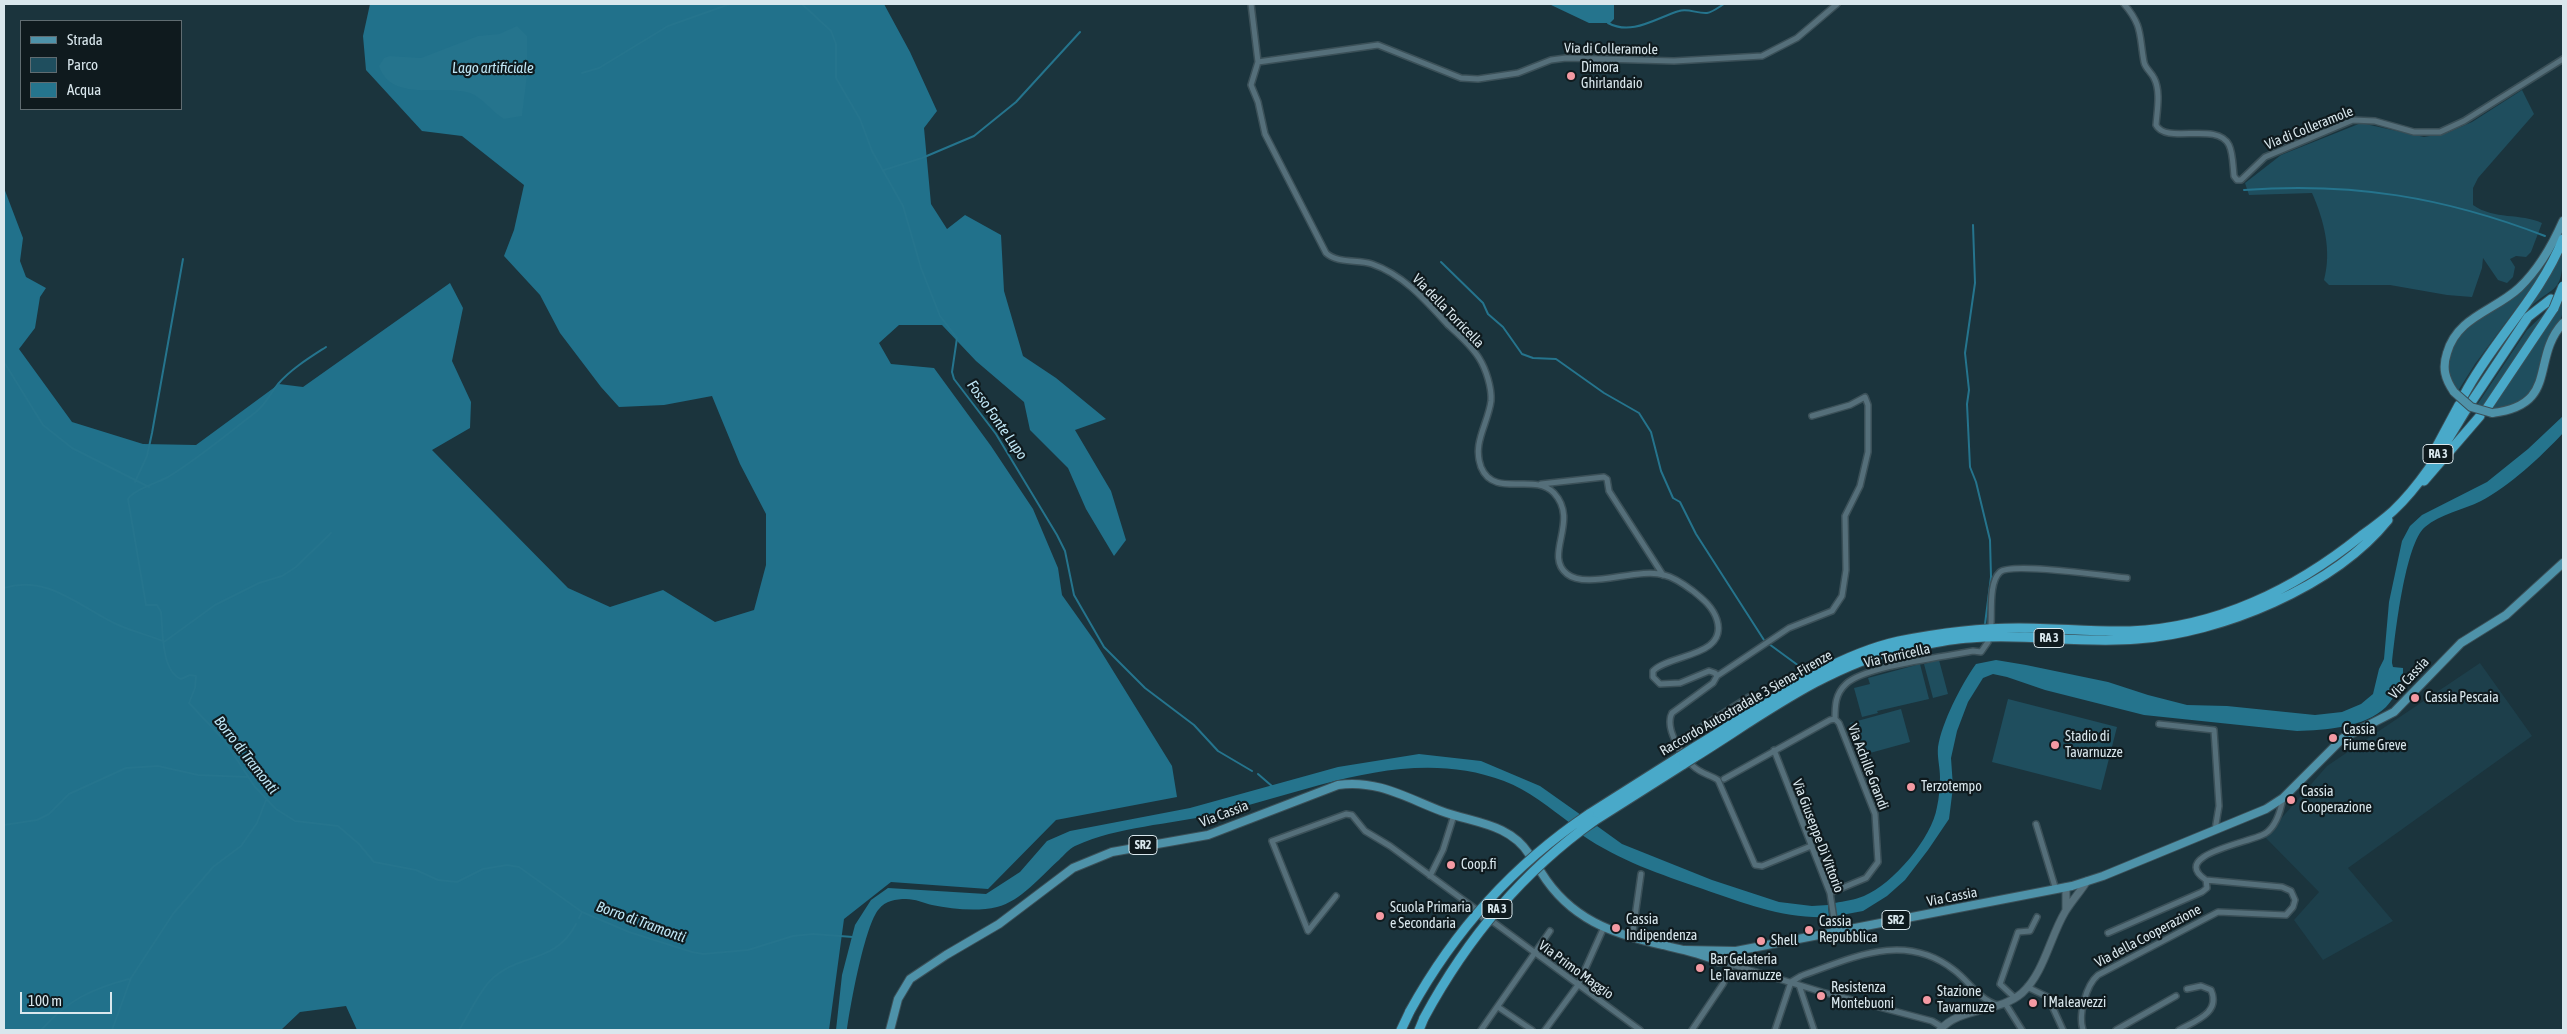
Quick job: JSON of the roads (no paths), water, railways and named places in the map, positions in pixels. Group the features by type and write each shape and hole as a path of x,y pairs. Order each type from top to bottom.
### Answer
{"highway":[{"path":"2464,395 2494,345 2538,290 2552,266 2563,239"},
{"path":"2489,411 2563,286"},
{"path":"2472,402 2528,317 2552,304"},
{"name":"Raccordo Autostradale 3 Siena-Firenze","path":"1401,1030 1410,1011 1443,956 1484,904 1538,851 1832,666 1897,642 1967,629 2021,628 2100,632 2151,630 2218,616 2288,586 2340,553 2393,511 2423,475 2463,407"},
{"path":"2407,496 2434,472 2480,416"},
{"name":"Raccordo Autostradale 3 Siena-Firenze","path":"1419,1030 1424,1018 1456,964 1493,913 1546,859 1592,818"}],"main road":[{"path":"2563,221 2554,243 2532,274 2506,297 2466,323 2454,336 2446,354 2444,371 2447,383 2471,407 2489,411 2521,406 2536,392 2545,368 2550,342 2563,324"},
{"name":"Via Cassia","path":"1541,872 1555,893 1569,907 1604,927 1632,938 1720,957 1736,951 2056,890 2087,882 2266,809 2283,798 2336,743 2394,712 2461,642 2506,615 2563,563"},
{"name":"Via Cassia","path":"890,1030 898,999 910,979 999,924 1057,878 1095,857 1142,845 1208,835 1318,791 1348,784 1385,788 1454,815 1501,829 1520,842 1530,854"},
{"path":"1939,1029 1951,1020 2015,998 2027,987 2065,912 2087,882"},
{"path":"2069,886 2074,894 2071,904"},
{"path":"2065,912 2069,886"}],"street":[{"path":"1251,4 1258,62"},
{"name":"Via di Colleramole","path":"1258,62 1378,45 1461,78 1478,79 1518,73 1551,60 1566,58 1674,61 1762,56 1797,38 1837,4"},
{"name":"Via di Colleramole","path":"2124,4 2138,23 2142,34 2144,64 2155,79 2158,88 2156,125 2159,130 2165,133 2199,133 2225,140 2230,146 2234,176 2237,180 2242,180 2265,157 2353,120 2375,121 2414,132 2440,132 2464,122 2563,59"},
{"name":"Via della Torricella","path":"1258,62 1251,85 1258,102 1265,134 1326,253 1339,259 1371,264 1411,286 1471,348 1484,368 1491,400 1478,446 1482,468 1487,476 1501,484 1532,482 1541,484 1604,477 1607,479 1609,491 1663,574"},
{"path":"1811,846 1762,866 1755,865 1722,786 1718,784 1721,779 1693,766 1676,743 1669,720 1672,713 1713,683 1717,676 1789,628 1832,611 1842,596 1846,570 1845,516 1860,486 1868,452 1868,405 1865,396 1850,405 1812,416"},
{"path":"1541,484 1554,493 1563,508 1565,518 1559,558 1566,574 1584,579 1637,574 1663,574 1688,588 1704,600 1716,617 1718,629 1713,642 1705,648 1658,666 1653,671 1653,677 1660,684 1669,685 1709,671 1717,676"},
{"path":"1991,624 1994,581 2000,571 2010,568 2033,568 2127,578"},
{"name":"Via Torricella","path":"1835,719 1835,702 1846,683 1868,672 1973,651 1981,652 1988,642"},
{"path":"1676,743 1749,697"},
{"name":"Via Achille Grandi","path":"1721,779 1830,720 1835,719 1839,723 1876,814 1878,862 1866,878 1830,893"},
{"path":"2159,724 2214,730 2219,806 2215,830"},
{"name":"Via Giuseppe Di Vittorio","path":"1774,750 1830,893 1836,932"},
{"path":"2108,933 2202,892 2207,888 2206,880 2198,875 2196,867 2198,861 2208,854 2266,833 2280,812 2283,798"},
{"name":"Via Primo Maggio","path":"1336,896 1308,931 1272,841 1346,814 1352,815 1365,831 1390,846 1534,954 1640,1030"},
{"path":"1430,876 1443,850 1454,815"},
{"path":"2036,824 2056,890"},
{"path":"1632,938 1641,874"},
{"name":"Via della Cooperazione","path":"2083,1030 2080,1023 2091,981 2098,975 2218,912 2286,915 2293,907 2295,900 2291,891 2282,887 2206,880"},
{"path":"2015,998 2000,984 2018,932 2030,931 2037,917"},
{"path":"1544,1030 1578,985 1604,927"},
{"path":"1481,1030 1550,931"},
{"path":"1775,1030 1792,982 1801,976 1874,950 1899,950 1925,955 1945,964 1984,998 2002,1004 2022,1030"},
{"path":"1720,957 1735,965 1799,985 1932,1021 1939,1029"},
{"path":"1692,1030 1735,965"},
{"path":"1799,985 1814,1030"},
{"path":"2178,1030 2207,1015 2212,1007 2214,998 2210,990 2201,986 2187,989"},
{"path":"2027,987 2048,997 2063,1030"},
{"path":"2116,1030 2176,996"},
{"path":"1978,1012 1984,1005 1984,998"},
{"path":"1498,1007 1532,1030"}],"water":[{"path":"1549,4 1614,4 1614,19 1610,23 1589,23"},
{"name":"Lago artificiale","path":"517,26 527,36 527,75 522,116 504,119 470,93 418,90 394,85 385,77 379,66 384,58 389,56 421,58 478,36 499,34"},
{"path":"2563,416 2563,433 2524,470 2502,488 2481,501 2445,515 2431,523 2425,527 2418,537 2412,551 2402,591 2392,663 2393,667 2403,668 2403,686 2386,707 2377,714 2356,724 2320,730 2297,731 2144,715 2045,690 1993,674 1983,678 1968,702 1957,731 1951,758 1953,787 1949,819 1905,880 1887,896 1863,911 1836,916 1835,903 1864,896 1887,881 1910,859 1928,832 1934,819 1939,796 1938,747 1940,737 1953,704 1976,664 1996,660 2026,665 2108,682 2187,705 2227,706 2315,715 2342,712 2361,704 2373,694 2379,669 2384,659 2389,602 2402,541 2410,526 2422,515 2487,482 2528,449"},
{"path":"1419,754 1481,761 1540,786 1581,815 1570,823 1530,794 1504,781 1468,771 1431,768 1395,770 1358,776 1198,818 1109,834 1073,847 1022,894 997,907 973,910 956,909 906,899 884,904 874,918 864,948 847,1030 836,1030 842,975 855,925 871,900 888,888 986,894 1020,872 1047,841 1070,831 1190,808 1338,767"},
{"path":"1597,826 1622,844 1712,880 1779,902 1812,906 1828,905 1829,917 1796,916 1765,909 1656,872 1626,860 1582,835"}],"waterway":[{"path":"582,73 599,68 668,26 730,4"},
{"name":"Fosso Fonte Lupo","path":"802,4 831,31 836,44 836,78 860,119 872,151 903,206 921,268 940,316 957,338 952,372 954,379 996,434 1057,535 1065,551 1074,595 1104,647 1145,688 1194,725 1218,751 1252,771"},
{"path":"1608,23 1617,27 1635,27 1682,10 1704,13 1714,11 1724,4"},
{"path":"884,170 922,158 974,136 1016,102 1080,32"},
{"path":"2244,190 2322,188 2397,195 2471,211 2545,236"},
{"path":"1973,225 1975,283 1965,353 1969,390 1967,404 1970,467 1976,482 1990,540 1991,577 1985,624"},
{"path":"135,482 147,456 152,433 183,259"},
{"path":"1441,262 1483,303 1488,314 1503,327 1522,354 1533,358 1556,359 1604,393 1639,413 1651,432 1661,471 1673,498 1680,502 1696,534 1764,640"},
{"name":"Borro di Tramonti","path":"326,347 289,373 259,409 213,446 168,477 140,490 128,499 146,605 157,605 161,612 166,659 174,675 181,679 190,675 196,676 195,688 189,703 224,740 255,787 276,809 295,821 338,826 359,844 374,862 416,870 438,880 457,882 483,869 507,865 519,867 582,912 629,932 692,952 703,954 748,950 793,936 813,934 853,937"},
{"name":"Borro di Tramonti","path":"4,362 43,425 72,448 149,487"},
{"path":"164,642 215,605 259,583 282,576 296,567 331,533"},
{"path":"4,588 35,585 49,589 63,594 116,624 163,641"},
{"path":"1769,644 1799,666"},
{"path":"4,825 37,820 49,814 69,794 126,768 158,766 198,775 247,777"},
{"name":"Fosso Fonte Lupo","path":"1258,774 1273,787"},
{"path":"112,1030 131,978 173,914 213,867 241,846 257,823 266,800"},
{"name":"Borro di Tramonti","path":"579,918 582,912"},
{"path":"459,1030 490,981 512,966 558,946 576,924"},
{"path":"41,1030 61,1011 81,997 103,987 129,979"}],"place":[{"name":"Dimora Ghirlandaio","path":"1571,76"},
{"name":"Cassia Pescaia","path":"2415,698"},
{"name":"Cassia Fiume Greve","path":"2333,738"},
{"name":"Stadio di Tavarnuzze","path":"2055,745"},
{"name":"Terzotempo","path":"1911,787"},
{"name":"Cassia Cooperazione","path":"2291,800"},
{"name":"Coop.fi","path":"1451,865"},
{"name":"Scuola Primaria e Secondaria","path":"1380,916"},
{"name":"Cassia Indipendenza","path":"1616,928"},
{"name":"Cassia Repubblica","path":"1809,930"},
{"name":"Shell","path":"1761,941"},
{"name":"Bar Gelateria Le Tavarnuzze","path":"1700,968"},
{"name":"Resistenza Montebuoni","path":"1821,996"},
{"name":"Stazione Tavarnuzze","path":"1927,1000"},
{"name":"I Maleavezzi","path":"2033,1003"}]}
